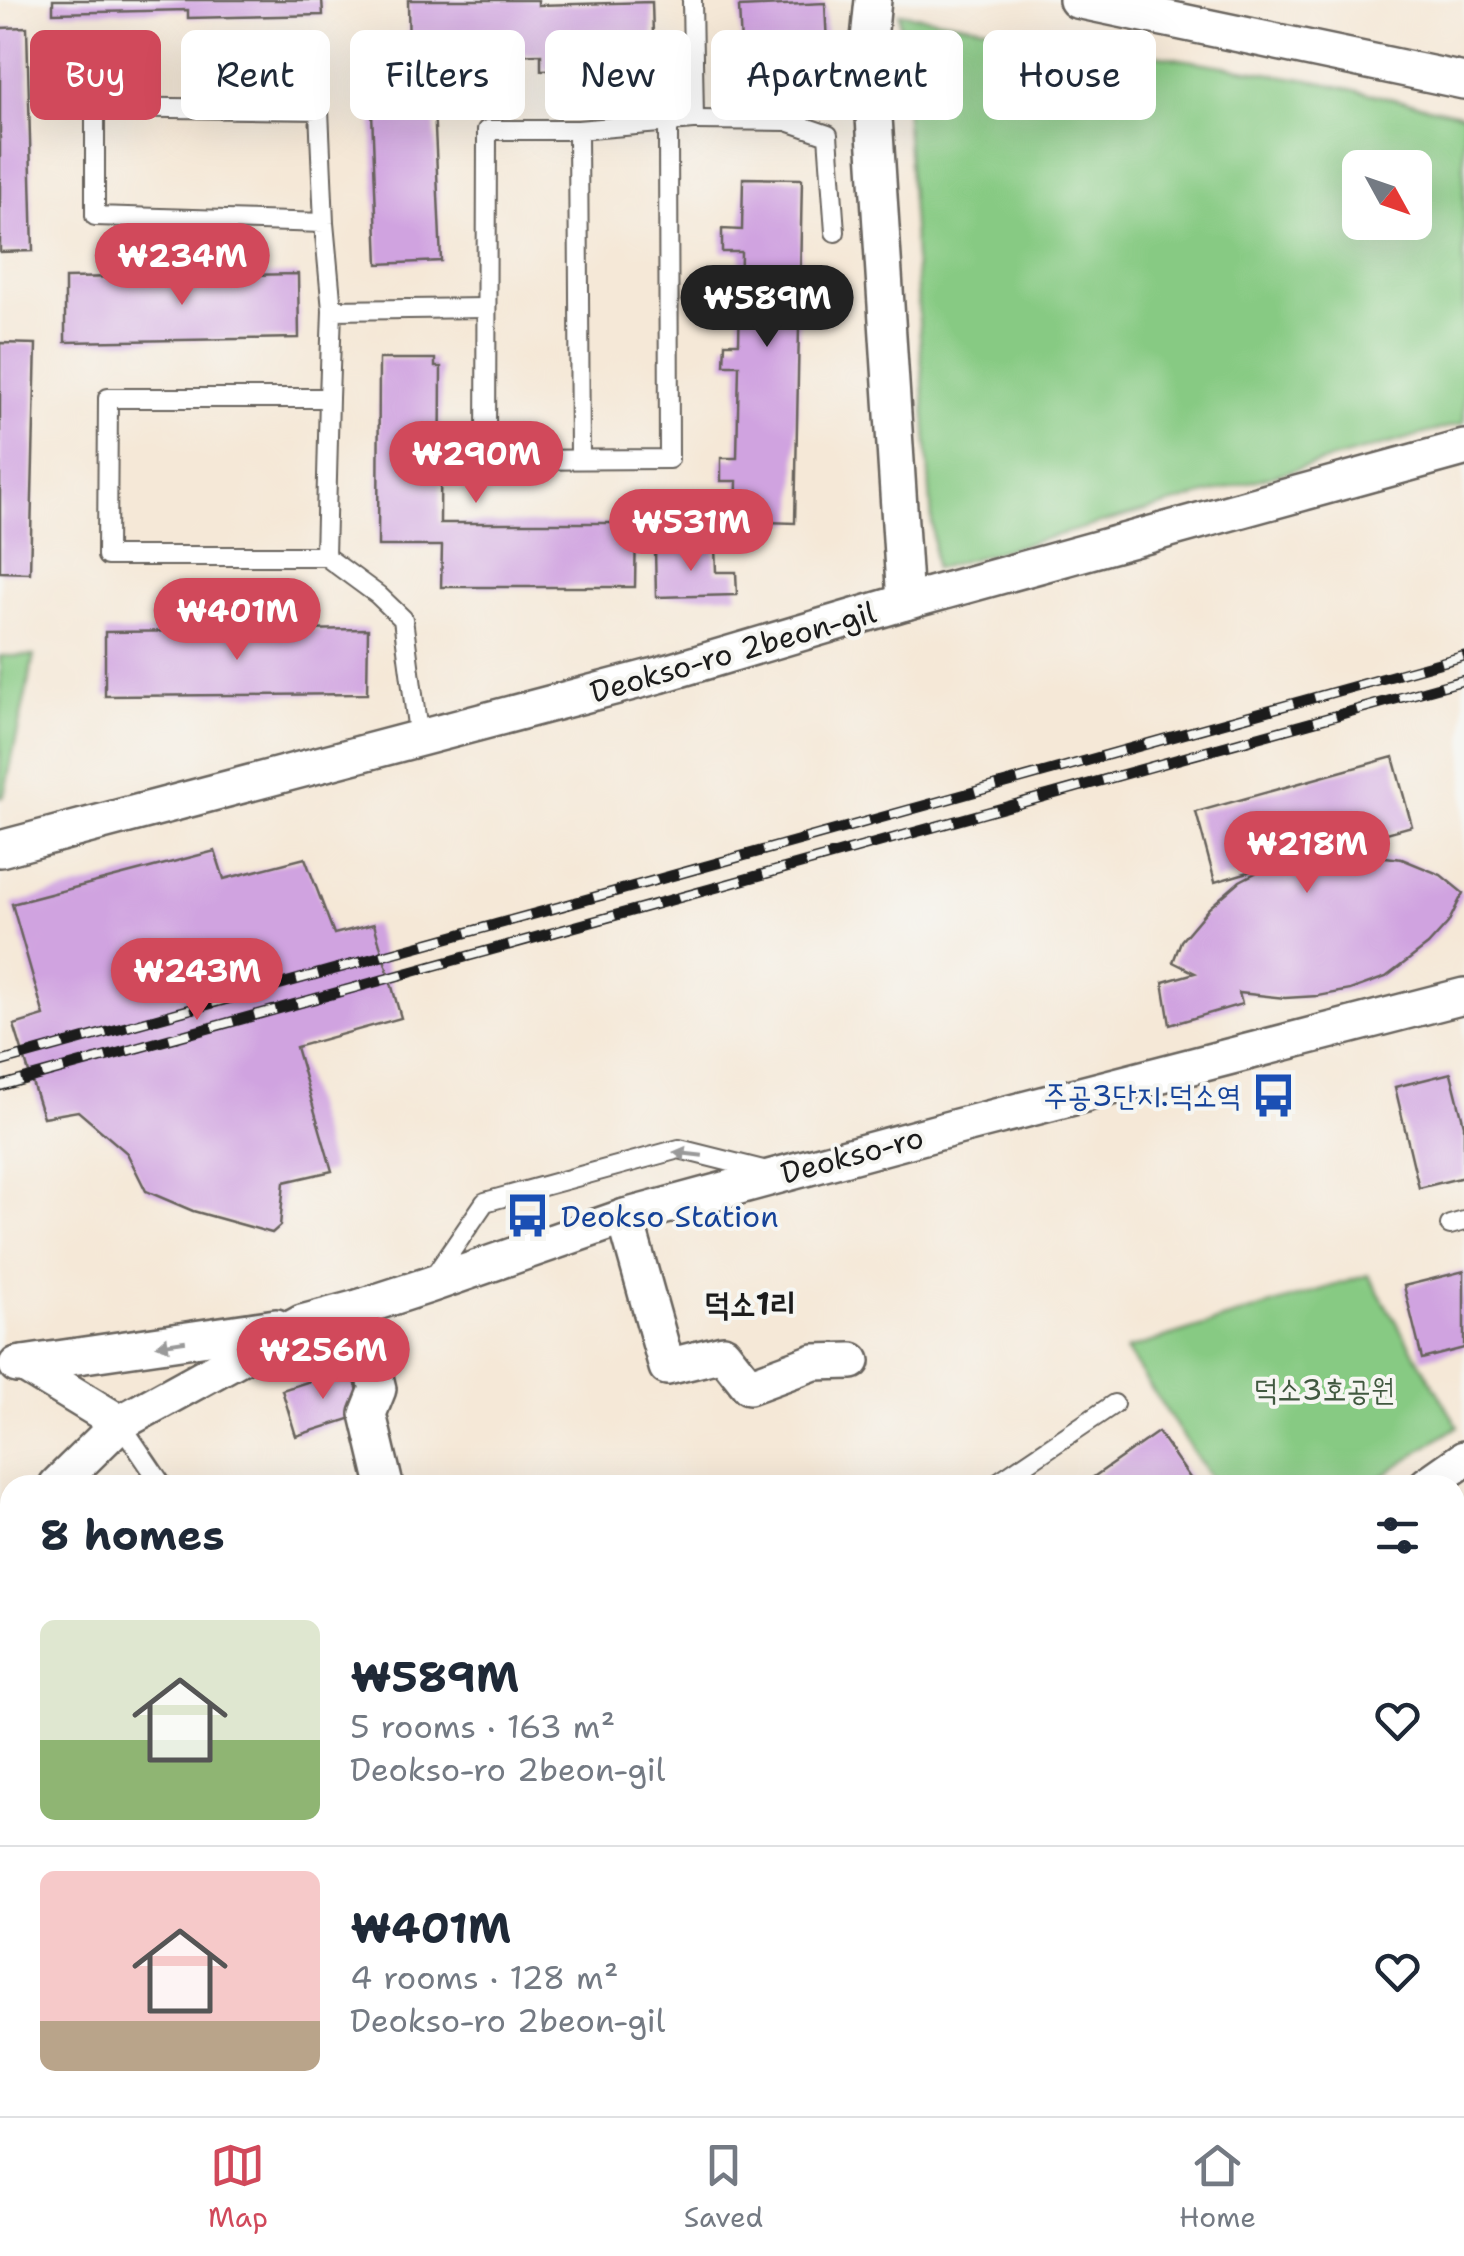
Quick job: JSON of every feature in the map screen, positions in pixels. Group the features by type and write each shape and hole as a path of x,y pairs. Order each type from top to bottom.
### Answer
{"street":[{"path":"872,0 869,39 904,602"},
{"path":"1076,0 1464,81"},
{"name":"Deokso-ro 2beon-gil","path":"0,849 659,675 904,602 1464,448"},
{"name":"Deokso-ro","path":"67,1475 120,1422 302,1323 358,1308 625,1217 957,1126 1464,996"},
{"path":"625,1217 667,1367 723,1353 750,1386 814,1362 852,1361"},
{"path":"358,1308 378,1389 368,1414 383,1475"},
{"path":"12,1365 302,1323"},
{"path":"12,1365 120,1422"},
{"path":"1441,1475 1464,1459"}],"lane":[{"path":"692,0 694,120"},
{"path":"324,224 95,216 96,107 319,110 332,310 325,556"},
{"path":"668,123 670,460 486,460 487,130 578,130 694,120 788,121 828,135 835,232"},
{"path":"578,130 580,459"},
{"path":"332,310 486,308"},
{"path":"330,398 108,398 107,556 325,556 402,618 418,740"},
{"path":"428,1285 485,1202 678,1149 782,1174"},
{"path":"1009,1475 1114,1404"},
{"path":"120,1422 155,1475"}],"green space":[{"path":"899,13 1003,30 983,30 983,120 1156,120 1156,55 1315,81 1464,115 1464,423 935,569 906,120 963,120 963,30 900,30"},
{"path":"0,656 34,656 4,796 0,798"},
{"name":"덕소3호공원","path":"1368,1275 1458,1426 1383,1475 1208,1475 1126,1350"}],"building":[{"path":"53,0 322,0 323,15 188,18 188,10 53,13"},
{"path":"408,0 538,0 538,5 652,2 653,30 545,30 545,70 541,70 541,54 525,54 525,30 409,30"},
{"path":"825,3 826,30 740,30 739,7"},
{"path":"27,27 33,251 0,252 0,28"},
{"path":"372,120 435,120 441,261 378,264"},
{"path":"743,178 802,179 795,523 736,521 737,481 721,481 721,458 737,458 739,365 724,365 725,343 739,343 741,252 722,252 722,229 742,230"},
{"path":"298,274 299,338 65,342 65,278"},
{"path":"0,343 36,344 30,573 0,572"},
{"path":"379,359 435,359 435,367 441,367 440,523 636,523 635,587 441,587 442,546 378,546"},
{"path":"715,547 716,572 736,572 737,595 656,597 655,548"},
{"path":"368,629 367,694 105,696 105,632"},
{"path":"1393,757 1412,826 1315,853 1402,859 1441,875 1463,893 1448,923 1428,945 1386,977 1318,996 1285,998 1239,993 1242,1004 1170,1025 1163,982 1195,973 1173,962 1181,941 1209,908 1240,881 1269,866 1215,882 1196,812"},
{"path":"215,851 224,879 305,858 334,934 374,924 401,1018 296,1047 332,1171 284,1182 280,1226 272,1233 193,1211 146,1191 127,1153 78,1111 43,1117 14,1025 44,1016 12,904"},
{"path":"1451,1073 1464,1125 1464,1177 1419,1188 1395,1087"},
{"path":"1464,1271 1464,1348 1422,1359 1404,1286"},
{"path":"351,1368 365,1414 296,1436 282,1390"},
{"path":"1158,1432 1188,1475 1096,1475"}],"railway":[{"path":"0,1062 1464,656"},
{"path":"0,1086 1464,680"}],"place":[{"name":"주공3단지.덕소역","path":"1274,1095"},
{"name":"Deokso Station","path":"528,1216"}],"district":[{"name":"덕소1리","path":"750,1303"}]}
